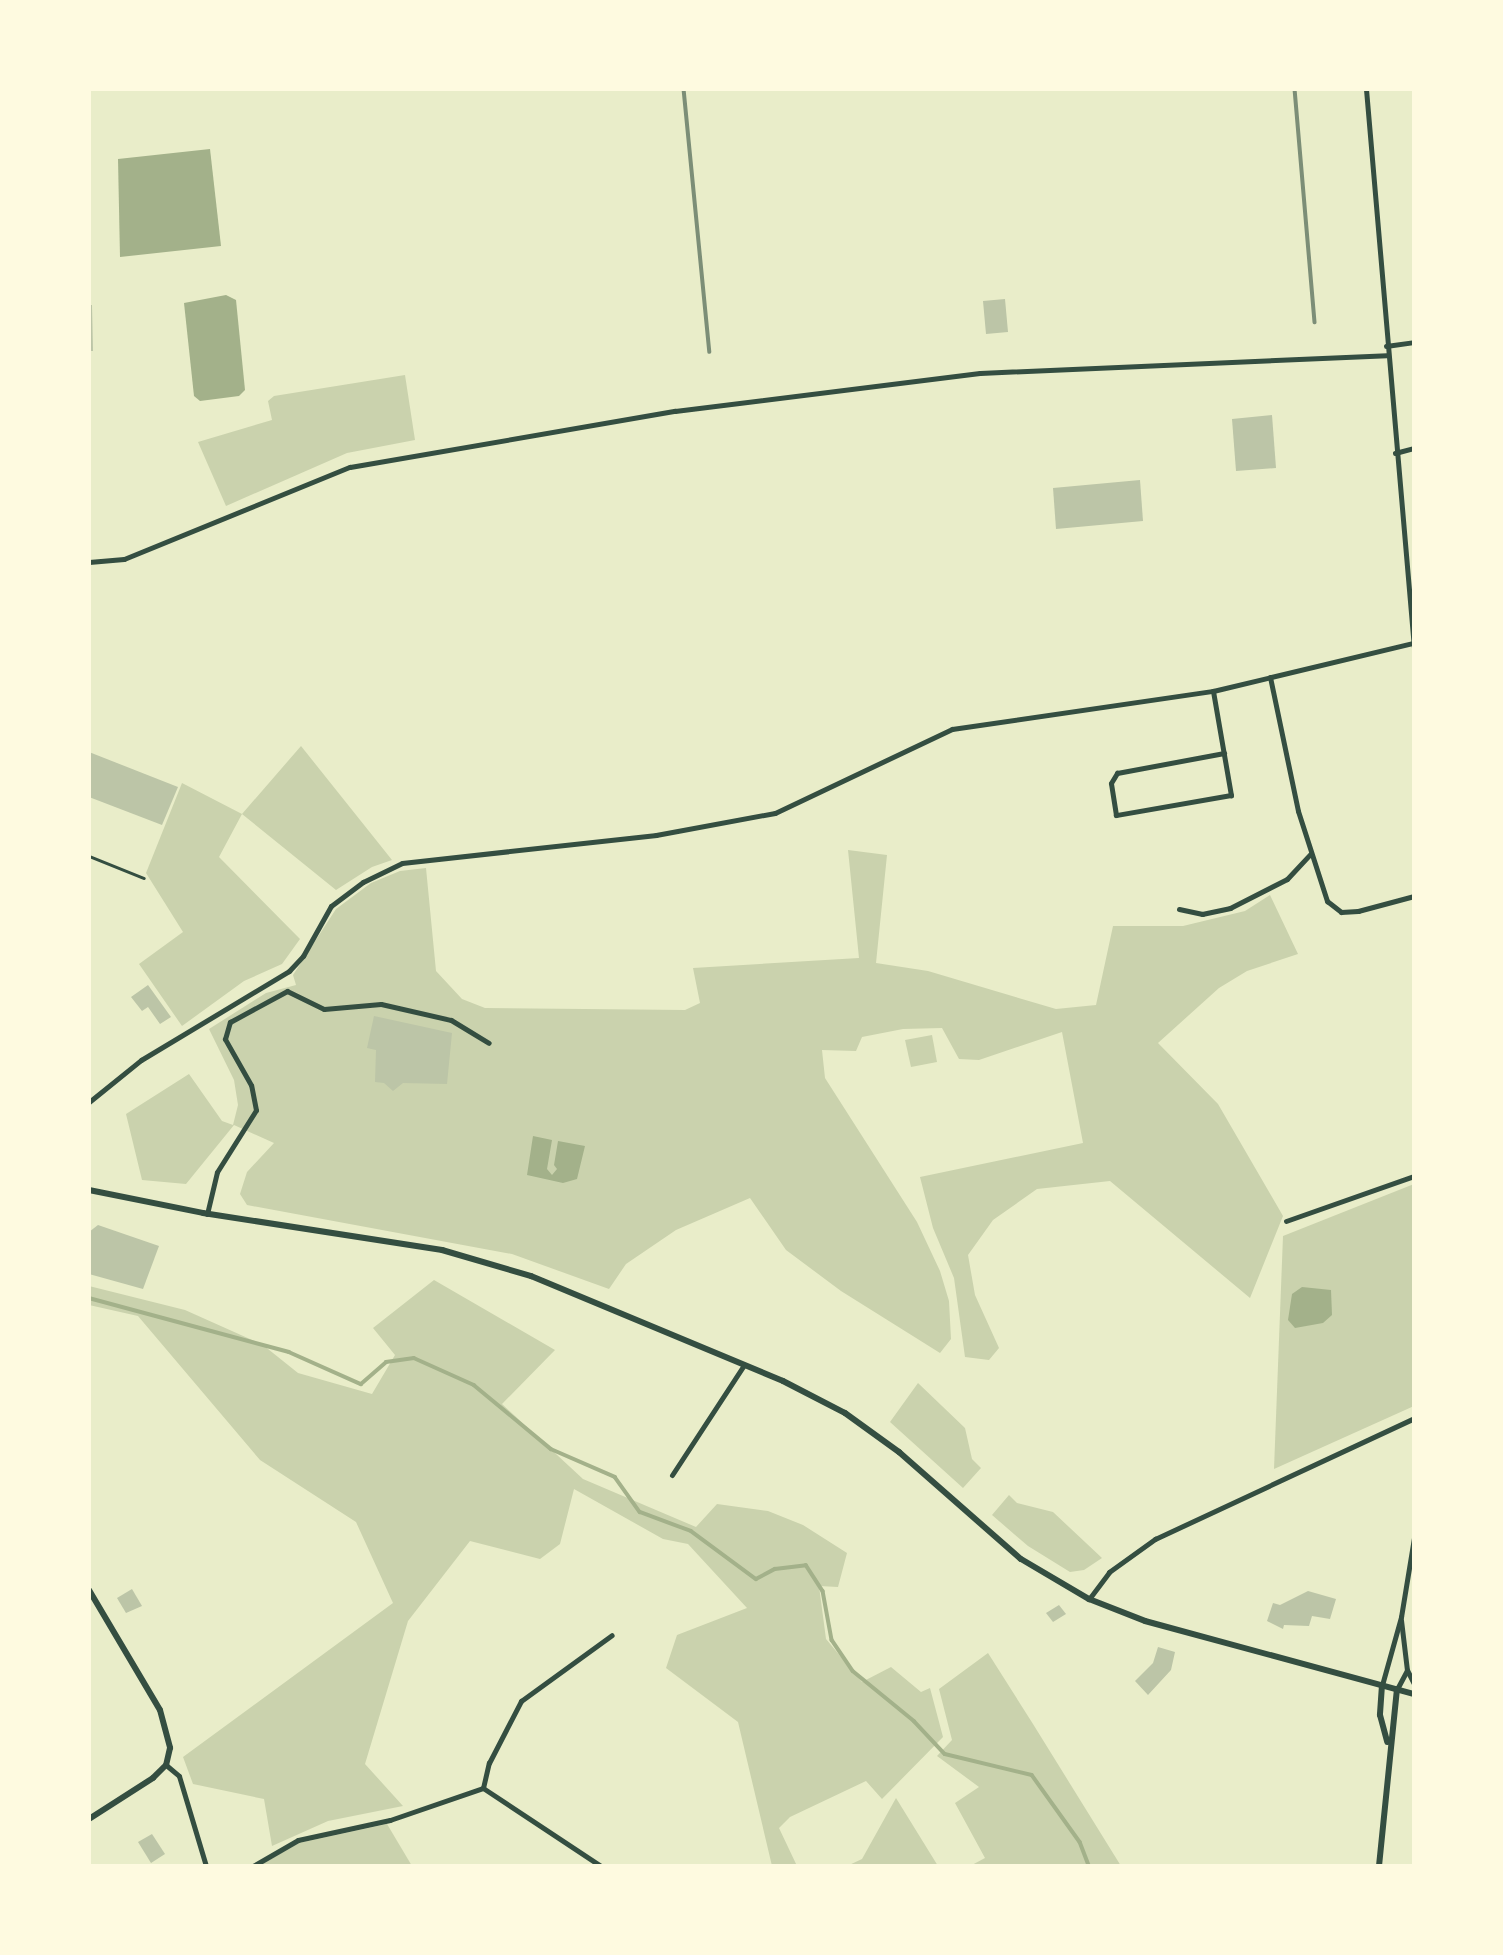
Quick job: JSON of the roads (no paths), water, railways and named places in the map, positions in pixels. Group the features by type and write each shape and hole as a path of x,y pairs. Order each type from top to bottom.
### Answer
{"street":[{"path":"89,1102 141,1060 284,974 303,956 331,906 363,882 402,863 656,835 775,813 952,729 1213,691 1413,645 1366,89"},
{"path":"1386,346 1414,342"},
{"path":"89,562 124,559 350,467 675,411 980,373 1387,355"},
{"path":"1395,453 1414,448"},
{"path":"1270,677 1310,854 1327,901 1341,912 1414,897"},
{"path":"1213,691 1224,753 1231,795 1116,815 1111,783 1116,773 1224,753"},
{"path":"1179,909 1202,915 1230,908 1287,879 1310,854"},
{"path":"284,974 288,991"},
{"path":"288,991 324,1009 381,1004 451,1020 489,1043"},
{"path":"207,1214 217,1172 257,1110 251,1085 225,1039 225,1029 288,991"},
{"path":"1286,1221 1414,1176"},
{"path":"91,1192 207,1214 474,1257 531,1276 821,1399 875,1432 1021,1559 1089,1599 1157,1624 1414,1694"},
{"path":"672,1475 744,1365"},
{"path":"1089,1599 1109,1572 1155,1539 1390,1427 1414,1420"},
{"path":"1388,1744 1380,1716 1382,1685 1401,1616 1414,1538"},
{"path":"89,1590 160,1710 169,1739 166,1765 153,1778 89,1819"},
{"path":"1401,1616 1407,1670 1414,1684"},
{"path":"483,1788 489,1763 521,1701 612,1636"},
{"path":"1379,1866 1388,1744 1397,1689 1407,1670"},
{"path":"166,1765 179,1776 205,1866"},
{"path":"253,1866 298,1840 390,1820 483,1788"},
{"path":"483,1788 601,1866"}],"lane":[{"path":"89,856 144,878"}],"waterway":[{"path":"89,1298 289,1352 361,1384 386,1362 414,1358 474,1385 551,1449 615,1477 640,1512 691,1531 756,1579 775,1569 806,1565 823,1591 832,1640 853,1671 914,1721 945,1754 1032,1775 1080,1842 1089,1866"}],"railway":[{"path":"684,89 710,352"},
{"path":"1295,89 1315,322"}]}
